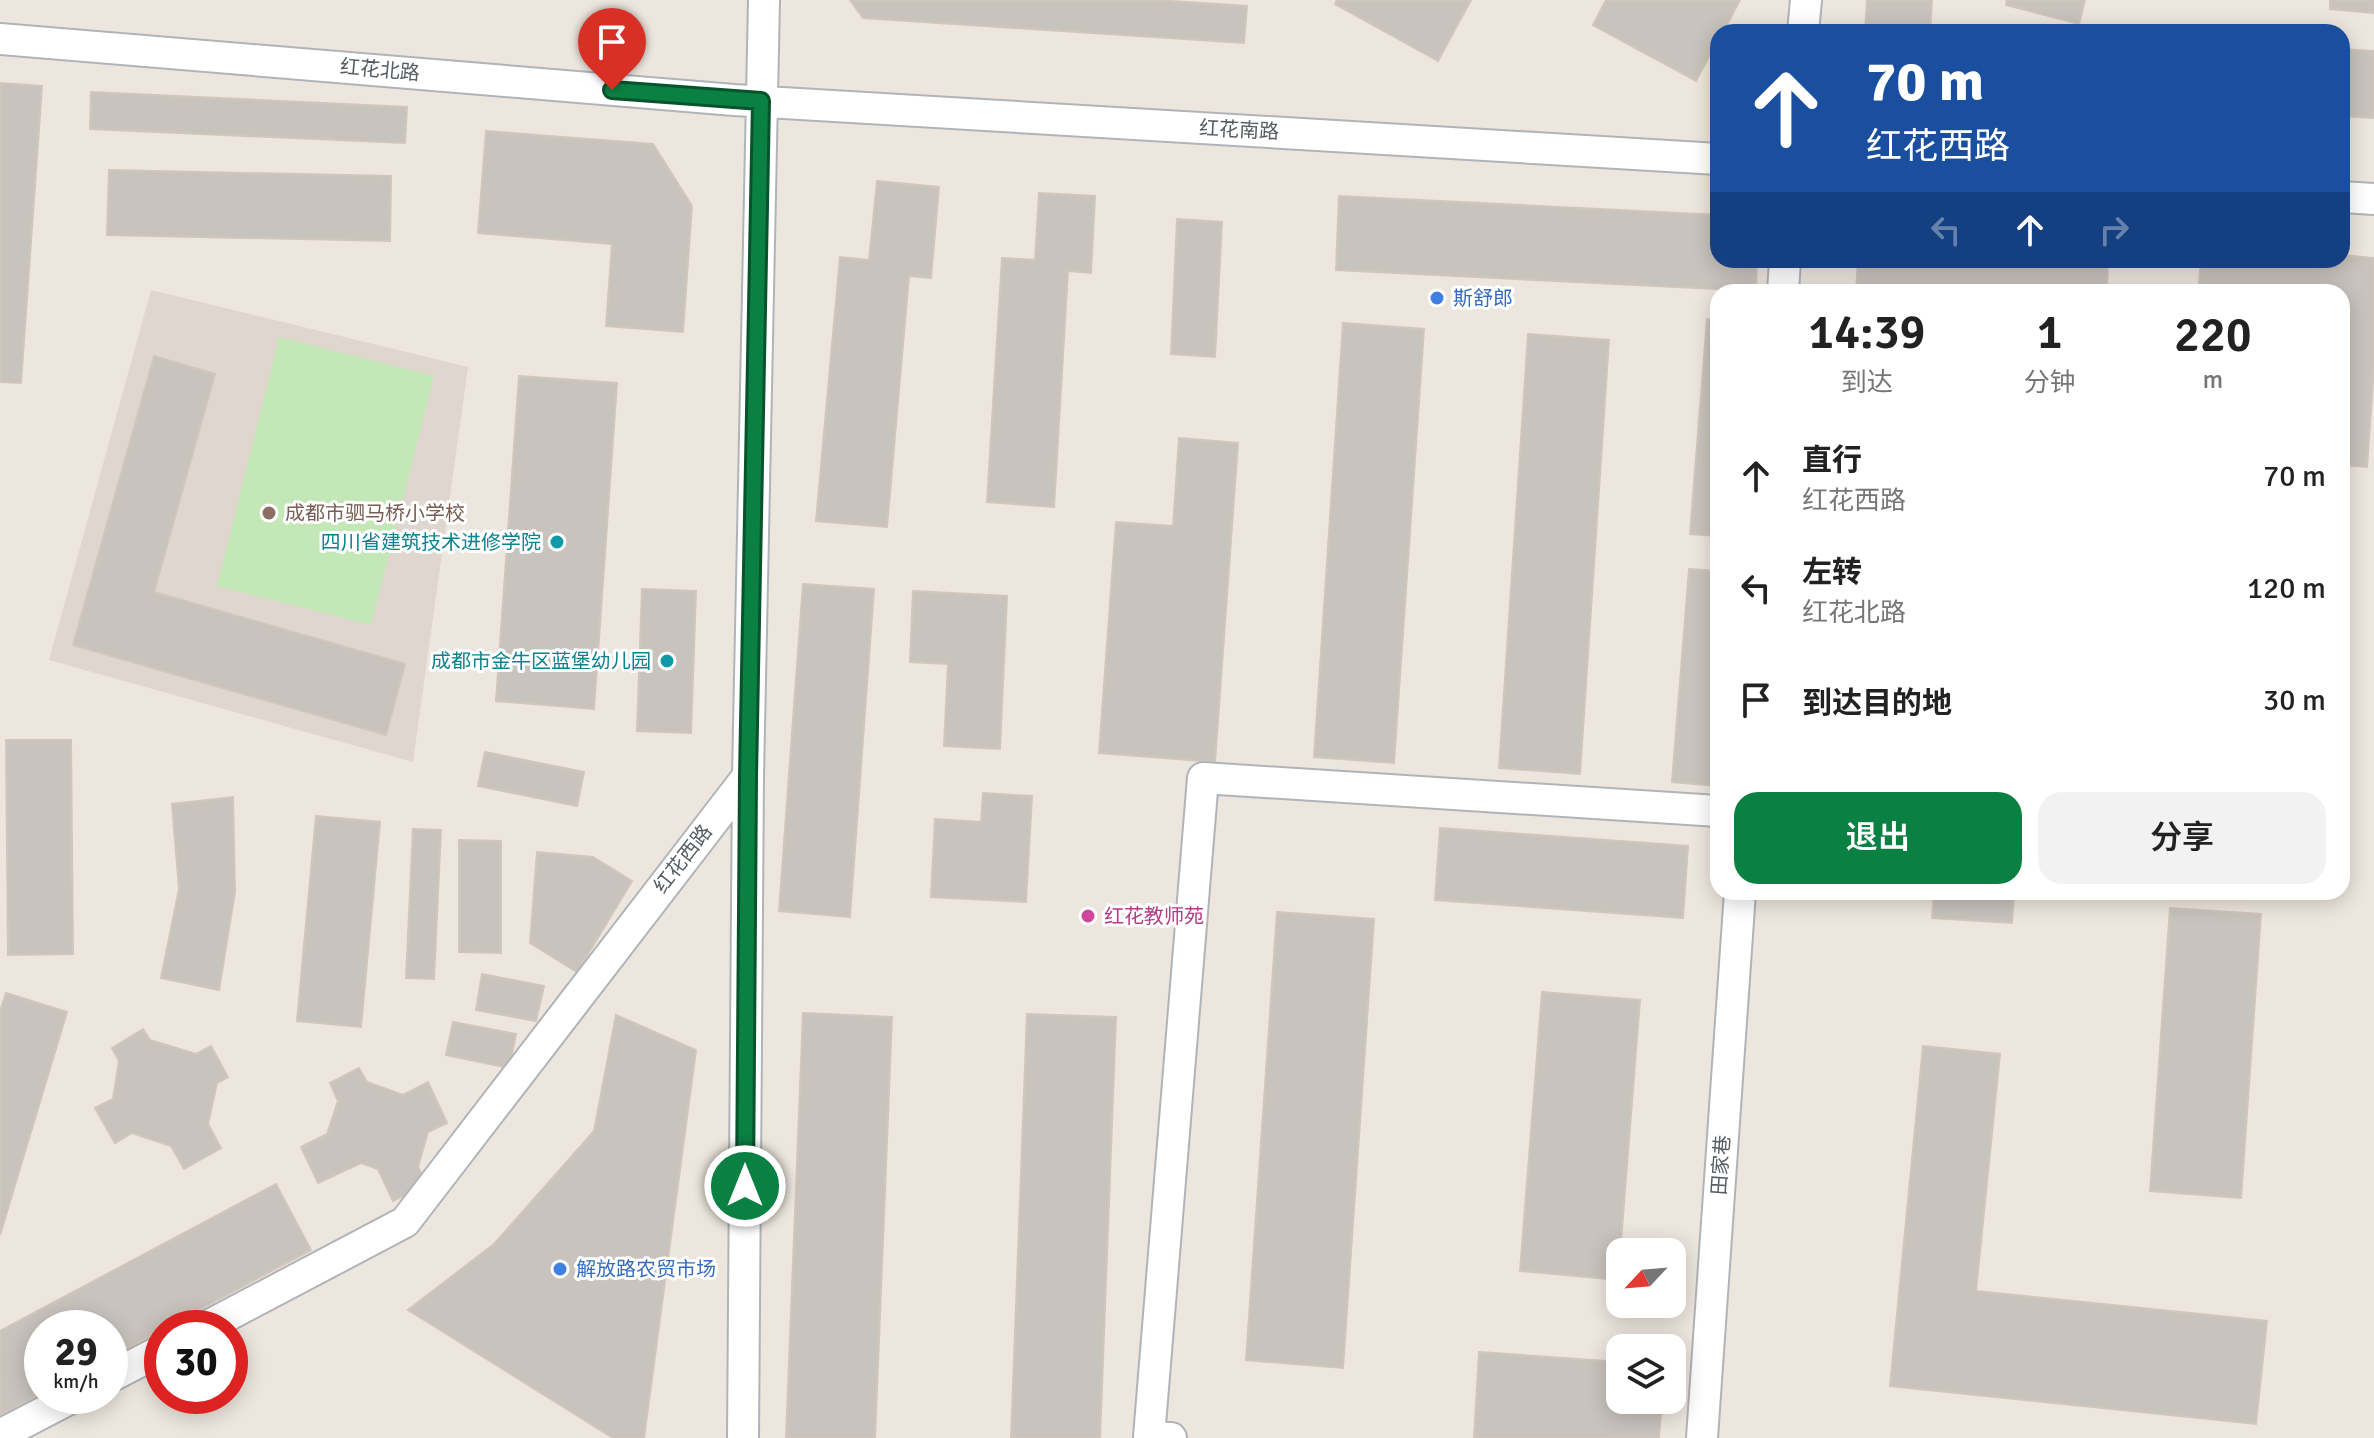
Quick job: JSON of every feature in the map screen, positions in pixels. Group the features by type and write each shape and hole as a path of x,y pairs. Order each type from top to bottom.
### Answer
{"street":[{"path":"743,1438 748,776 764,0"},
{"path":"1804,24 1806,0"},
{"name":"红花北路","path":"0,39 761,101"},
{"name":"红花南路","path":"761,101 1710,159"},
{"path":"2350,198 2374,199"},
{"name":"红花西路","path":"238,1310 405,1222 748,776"},
{"path":"1171,1438 1149,1437 1203,778 1710,810"},
{"name":"田家巷","path":"1702,1438 1739,900"},
{"path":"0,1435 40,1414"}],"shaded area":[{"name":"成都市驷马桥小学校","path":"151,290 468,367 413,762 49,660"}],"green space":[{"path":"279,337 434,376 371,625 217,586"}],"building":[{"path":"850,0 1155,0 1247,6 1244,43 863,18"},
{"path":"1337,0 1471,0 1438,61 1335,4"},
{"path":"1606,0 1740,0 1727,24 1710,24 1710,55 1696,81 1593,25"},
{"path":"1867,0 1932,0 1930,24 1866,24"},
{"path":"2007,0 2085,0 2079,24 2006,5"},
{"path":"2330,0 2374,0 2374,13 2330,9"},
{"path":"2350,50 2374,51 2374,118 2350,116"},
{"path":"0,83 42,86 21,383 0,382"},
{"path":"91,92 407,107 405,143 90,129"},
{"path":"486,131 653,144 692,206 683,332 606,326 612,244 478,233"},
{"path":"109,170 391,176 390,241 107,235"},
{"path":"877,181 939,187 931,278 909,276 887,527 816,521 840,257 869,260"},
{"path":"1039,193 1095,196 1091,273 1068,271 1054,507 987,502 1002,258 1035,260"},
{"path":"1339,196 1710,215 1710,268 1757,268 1756,284 1710,284 1710,289 1336,270"},
{"path":"1177,219 1222,222 1215,357 1171,354"},
{"path":"2350,256 2374,258 2374,367 2367,467 2350,466 2350,284 2199,284 2200,268 2350,268"},
{"path":"1858,268 2108,268 2107,284 1856,284"},
{"path":"1707,319 1710,319 1710,535 1690,534"},
{"path":"1343,323 1424,329 1394,763 1314,757"},
{"path":"1528,334 1609,340 1580,774 1499,768"},
{"path":"154,356 215,374 154,592 405,664 386,735 73,645"},
{"name":"四川省建筑技术进修学院","path":"519,376 617,383 594,709 496,701"},
{"path":"1179,438 1238,443 1215,762 1099,753 1116,522 1173,526"},
{"path":"1689,569 1710,570 1710,785 1672,782"},
{"path":"803,584 874,589 850,917 779,911"},
{"name":"成都市金牛区蓝堡幼儿园","path":"642,589 696,591 691,733 637,731"},
{"path":"913,591 1007,596 1000,749 944,746 948,664 910,662"},
{"path":"6,740 71,740 73,954 8,955"},
{"path":"485,752 584,772 577,806 478,786"},
{"path":"983,793 1032,796 1026,902 931,897 935,819 981,822"},
{"path":"233,797 235,892 219,990 161,978 179,889 172,804"},
{"path":"316,816 380,822 361,1027 297,1021"},
{"path":"1440,828 1688,846 1683,918 1435,900"},
{"path":"413,829 441,830 434,979 406,978"},
{"path":"459,840 501,841 501,953 459,952"},
{"path":"537,852 593,857 632,881 577,972 530,943"},
{"path":"1933,900 2013,900 2012,923 1932,918"},
{"path":"2170,908 2261,914 2241,1198 2150,1191"},
{"path":"1277,912 1374,919 1343,1368 1246,1360"},
{"path":"482,974 544,986 536,1021 476,1010"},
{"path":"1542,992 1640,1000 1621,1238 1606,1238 1606,1279 1520,1271"},
{"path":"6,993 67,1012 0,1235 0,1011"},
{"path":"803,1013 892,1017 875,1438 786,1438"},
{"path":"1027,1014 1116,1017 1100,1438 1011,1438"},
{"path":"616,1015 696,1050 644,1438 613,1438 408,1310 494,1244 594,1131"},
{"path":"453,1022 516,1034 509,1068 446,1055"},
{"path":"143,1029 150,1040 196,1054 211,1046 228,1077 217,1083 208,1124 221,1148 184,1169 171,1146 132,1133 115,1143 95,1108 113,1099 119,1061 112,1048"},
{"path":"1923,1046 2000,1054 1976,1291 2267,1321 2256,1424 1890,1386"},
{"path":"359,1068 367,1082 403,1095 428,1082 447,1123 428,1132 418,1167 427,1185 393,1201 378,1169 361,1163 318,1183 301,1147 327,1134 338,1101 330,1083"},
{"path":"276,1184 311,1250 198,1310 144,1310 144,1339 128,1347 128,1310 39,1310"},
{"path":"24,1318 24,1402 0,1415 0,1331"},
{"path":"1479,1352 1606,1361 1606,1414 1661,1414 1659,1438 1474,1438"}],"place":[{"name":"斯舒郎","path":"1437,298"},
{"name":"成都市驷马桥小学校","path":"269,513"},
{"name":"四川省建筑技术进修学院","path":"557,542"},
{"name":"成都市金牛区蓝堡幼儿园","path":"667,661"},
{"name":"红花教师苑","path":"1088,916"},
{"name":"解放路农贸市场","path":"560,1269"}],"route":[{"path":"612,90 761,101 748,776 745,1186"}]}
